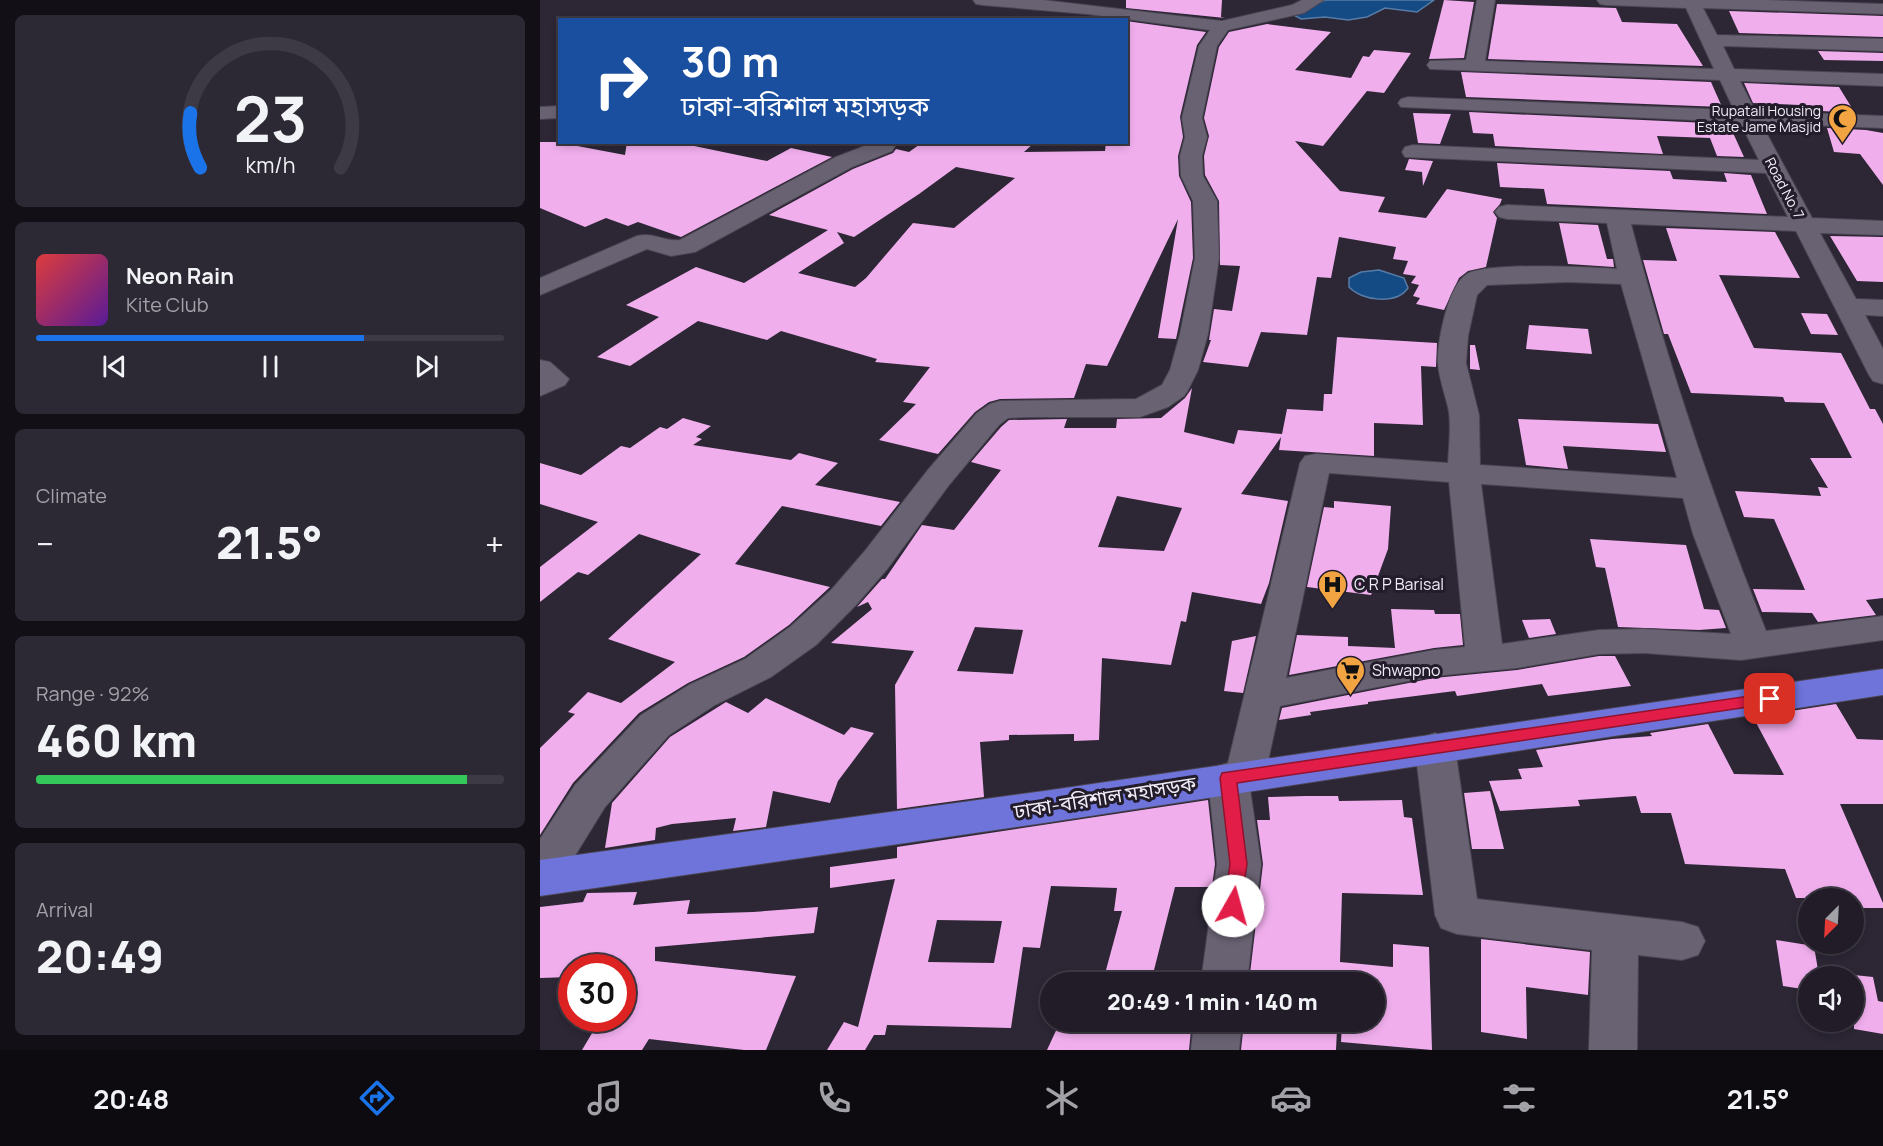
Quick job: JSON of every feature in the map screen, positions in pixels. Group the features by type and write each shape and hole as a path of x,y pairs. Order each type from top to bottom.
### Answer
{"highway":[{"name":"ঢাকা-বরিশাল মহাসড়ক","path":"540,876 873,833 1883,682"}],"street":[{"path":"982,0 1087,9 1222,26 1298,9 1315,0"},
{"path":"1475,66 1486,0"},
{"path":"1605,0 1883,9"},
{"name":"Road No. 7","path":"1691,2 1712,40 1726,75 1747,116 1883,375"},
{"path":"540,876 590,796 655,724 702,695 758,668 804,636 844,597 876,560 938,477 988,419 1000,410 1140,408 1158,401 1174,390 1184,370 1194,334 1207,258 1205,201 1192,176 1191,156 1196,137 1192,118 1208,46 1222,26"},
{"path":"1712,40 1883,45"},
{"path":"1437,65 1883,80"},
{"path":"1408,103 1883,122"},
{"path":"540,113 558,112"},
{"path":"540,287 646,241 671,249 686,247 844,162 884,146 880,144"},
{"path":"1413,152 1774,167"},
{"path":"1507,212 1883,228"},
{"path":"1617,216 1632,277 1710,534 1753,645"},
{"path":"1485,658 1464,473 1464,415 1452,363 1454,336 1464,294 1475,280 1486,277 1568,274 1632,277"},
{"path":"1847,306 1883,308"},
{"path":"540,368 555,379 540,387"},
{"path":"1225,972 1239,864 1237,777 1263,696 1316,463 1696,489"},
{"path":"1263,696 1434,663 1599,642 1644,641 1741,647 1883,628"},
{"path":"1435,748 1457,915 1682,941"},
{"path":"1613,1050 1615,933"},
{"path":"1215,1050 1217,1032"}],"water":[{"path":"1326,0 1434,0 1417,12 1385,8 1367,17 1348,20 1325,17 1301,19 1292,14"},
{"path":"1379,270 1404,278 1408,288 1396,297 1379,299 1362,295 1349,287 1349,278 1361,272"}],"building":[{"path":"1126,0 1222,0 1221,17 1225,18 1126,8"},
{"path":"1444,0 1474,2 1464,58 1429,59"},
{"path":"1497,4 1616,8 1622,22 1677,24 1703,66 1488,59"},
{"path":"1729,11 1883,16 1883,37 1739,33"},
{"path":"1128,21 1206,32 1197,45 1180,117 1183,137 1178,156 1179,176 1191,202 1193,258 1176,339 1158,338 1178,219 1107,366 1086,364 1074,398 1000,399 989,402 975,412 938,454 879,440 916,404 903,402 930,367 875,362 877,359 781,331 767,340 698,321 630,366 597,357 659,317 626,305 696,267 744,283 828,230 769,215 853,169 893,153 896,149 909,152 920,144 1033,144 1024,152 1105,151 1106,144 1128,144","holes":["956,167 1015,178 954,228 913,223 866,278 855,287 798,273 844,243 837,232 854,237"]},
{"path":"1267,24 1331,32 1295,70 1351,78 1363,56 1369,57 1374,50 1411,53 1384,93 1367,91 1323,146 1295,141 1340,191 1385,197 1378,212 1426,218 1447,189 1502,199 1493,212 1497,218 1486,267 1468,271 1459,278 1444,310 1416,304 1420,298 1413,296 1419,285 1411,283 1416,276 1403,274 1408,261 1393,259 1396,247 1339,237 1331,278 1317,277 1307,335 1261,332 1248,367 1203,362 1211,340 1209,340 1214,309 1232,311 1240,266 1220,265 1219,201 1205,175 1204,156 1209,136 1204,118 1219,47 1229,32"},
{"path":"1818,51 1883,53 1883,61 1824,60"},
{"path":"1461,72 1711,82 1722,107 1466,97"},
{"path":"1744,83 1839,87 1855,113 1822,111 1820,106 1753,103"},
{"path":"1469,112 1729,124 1744,157 1717,156 1710,138 1657,136 1663,154 1495,146 1493,134 1473,133"},
{"path":"1413,113 1451,114 1440,144 1418,143"},
{"path":"1827,128 1883,133 1883,185 1860,154 1834,152"},
{"path":"540,142 556,142 625,155 627,144 685,144 767,161 791,148 832,157 681,237 638,222 628,226 606,218 585,227 540,208"},
{"path":"1409,159 1433,161 1423,186 1422,172 1405,170"},
{"path":"1497,163 1670,171 1673,179 1727,182 1724,173 1751,175 1767,214 1547,204 1544,189 1500,187"},
{"path":"1559,223 1598,225 1607,259 1613,259 1614,267 1568,264"},
{"path":"1666,228 1775,232 1800,278 1719,275 1754,348 1841,353 1870,409 1875,409 1883,424 1883,598 1866,600 1876,615 1818,622 1812,613 1762,612 1753,589 1805,590 1774,519 1744,517 1735,491 1821,496 1818,487 1828,488 1810,458 1852,458 1824,403 1785,402 1783,397 1691,393 1668,334 1664,334 1643,260 1677,261"},
{"path":"1830,236 1883,237 1883,282 1857,281"},
{"path":"1801,313 1827,314 1838,335 1811,334"},
{"path":"1529,325 1588,329 1592,354 1526,349"},
{"path":"1337,337 1437,343 1436,367 1421,366 1423,425 1374,423 1374,456 1279,450 1281,437 1241,494 1288,501 1269,583 1261,604 1192,592 1186,622 1181,621 1171,665 1102,658 1099,740 1074,741 1074,734 1009,735 1009,740 980,742 984,797 897,809 895,685 914,651 831,643 872,609 868,602 857,607 882,579 885,579 922,525 954,530 1001,470 971,462 1001,427 1009,420 1067,419 1064,428 1116,428 1117,419 1161,418 1185,398 1192,388 1184,432 1234,444 1238,430 1282,434 1287,409 1323,411 1324,394 1332,394","holes":["1117,496 1182,508 1164,551 1098,547","975,627 1023,630 1013,674 957,671"]},
{"path":"1470,345 1475,345 1480,370 1470,369"},
{"path":"683,418 711,426 696,437 702,439 693,445 791,460 799,453 838,463 815,485 900,502 881,526 782,506 735,564 830,587 789,625 744,657 688,683 639,713 573,783 540,835 540,748 575,714 568,712 588,692 621,703 675,662 608,639 701,554 639,534 588,575 578,572 540,602 540,567 598,522 540,504 540,463 581,475 621,446 630,448 660,427 667,429"},
{"path":"1518,419 1658,424 1666,452 1563,446 1568,469 1526,465"},
{"path":"1334,501 1391,506 1388,549 1371,595 1307,587 1324,507 1334,508"},
{"path":"1590,539 1686,545 1704,609 1719,610 1726,628 1699,630 1618,627 1605,568 1596,567"},
{"path":"1391,609 1434,610 1435,614 1460,614 1463,645 1434,648 1289,675 1297,635 1348,637 1348,646 1395,648"},
{"path":"1550,619 1556,634 1529,638 1522,620"},
{"path":"1256,636 1243,693 1224,691 1232,641"},
{"path":"1599,656 1615,656 1631,686 1548,696 1542,684 1457,696 1455,691 1368,702 1368,704 1310,712 1311,715 1279,720 1282,708 1434,678 1517,670"},
{"path":"766,698 844,735 851,727 874,733 838,781 830,803 773,791 766,827 733,831 736,818 672,824 656,828 655,840 605,848 612,803 670,737 726,702 748,713"},
{"path":"1836,704 1857,739 1883,740 1883,804 1840,804 1883,903 1883,908 1864,908 1864,888 1798,888 1798,898 1796,898 1785,869 1685,864 1671,813 1641,813 1636,796 1578,800 1580,806 1500,811 1489,781 1522,779 1518,769 1543,767 1536,750 1612,739 1652,736 1650,733 1708,724 1734,774 1784,775 1753,717"},
{"path":"1490,791 1504,849 1472,849 1464,793"},
{"path":"1338,796 1339,801 1402,800 1404,817 1412,818 1423,895 1342,893 1340,962 1393,967 1393,944 1429,947 1432,1050 1341,1042 1342,1032 1385,1032 1385,972 1250,972 1263,864 1257,820 1270,820 1268,797"},
{"path":"1208,800 1215,864 1212,887 1175,887 1154,972 1108,972 1106,970 1122,911 1114,911 1117,888 1051,886 1040,948 1023,947 1011,1028 887,1025 885,1035 874,1035 865,1050 827,1050 844,1022 858,1027 895,879 830,888 830,867 897,858 897,847","holes":["937,920 1002,921 994,963 928,962"]},
{"path":"637,892 633,905 690,900 687,914 818,907 814,933 655,947 655,961 796,976 766,1050 744,1050 649,1039 642,1050 582,1050 593,1032 636,1032 636,954 558,954 558,977 540,978 540,907 583,902 587,893"},
{"path":"1481,939 1590,952 1588,995 1526,987 1527,1039 1481,1032"},
{"path":"1776,940 1798,943 1798,954 1815,954 1817,966 1798,966 1798,988 1783,986"},
{"path":"1864,976 1873,977 1878,1001 1883,1002 1883,1034 1864,1031"},
{"path":"1055,1032 1191,1032 1189,1050 1047,1050"},
{"path":"1243,1032 1337,1032 1336,1050 1241,1050"}],"place":[{"name":"Rupatali Housing Estate Jame Masjid","path":"1842,144"},
{"name":"C R P Barisal","path":"1333,610"},
{"name":"Shwapno","path":"1351,696"}],"route":[{"path":"1233,906 1239,864 1228,778 1770,699"}]}
